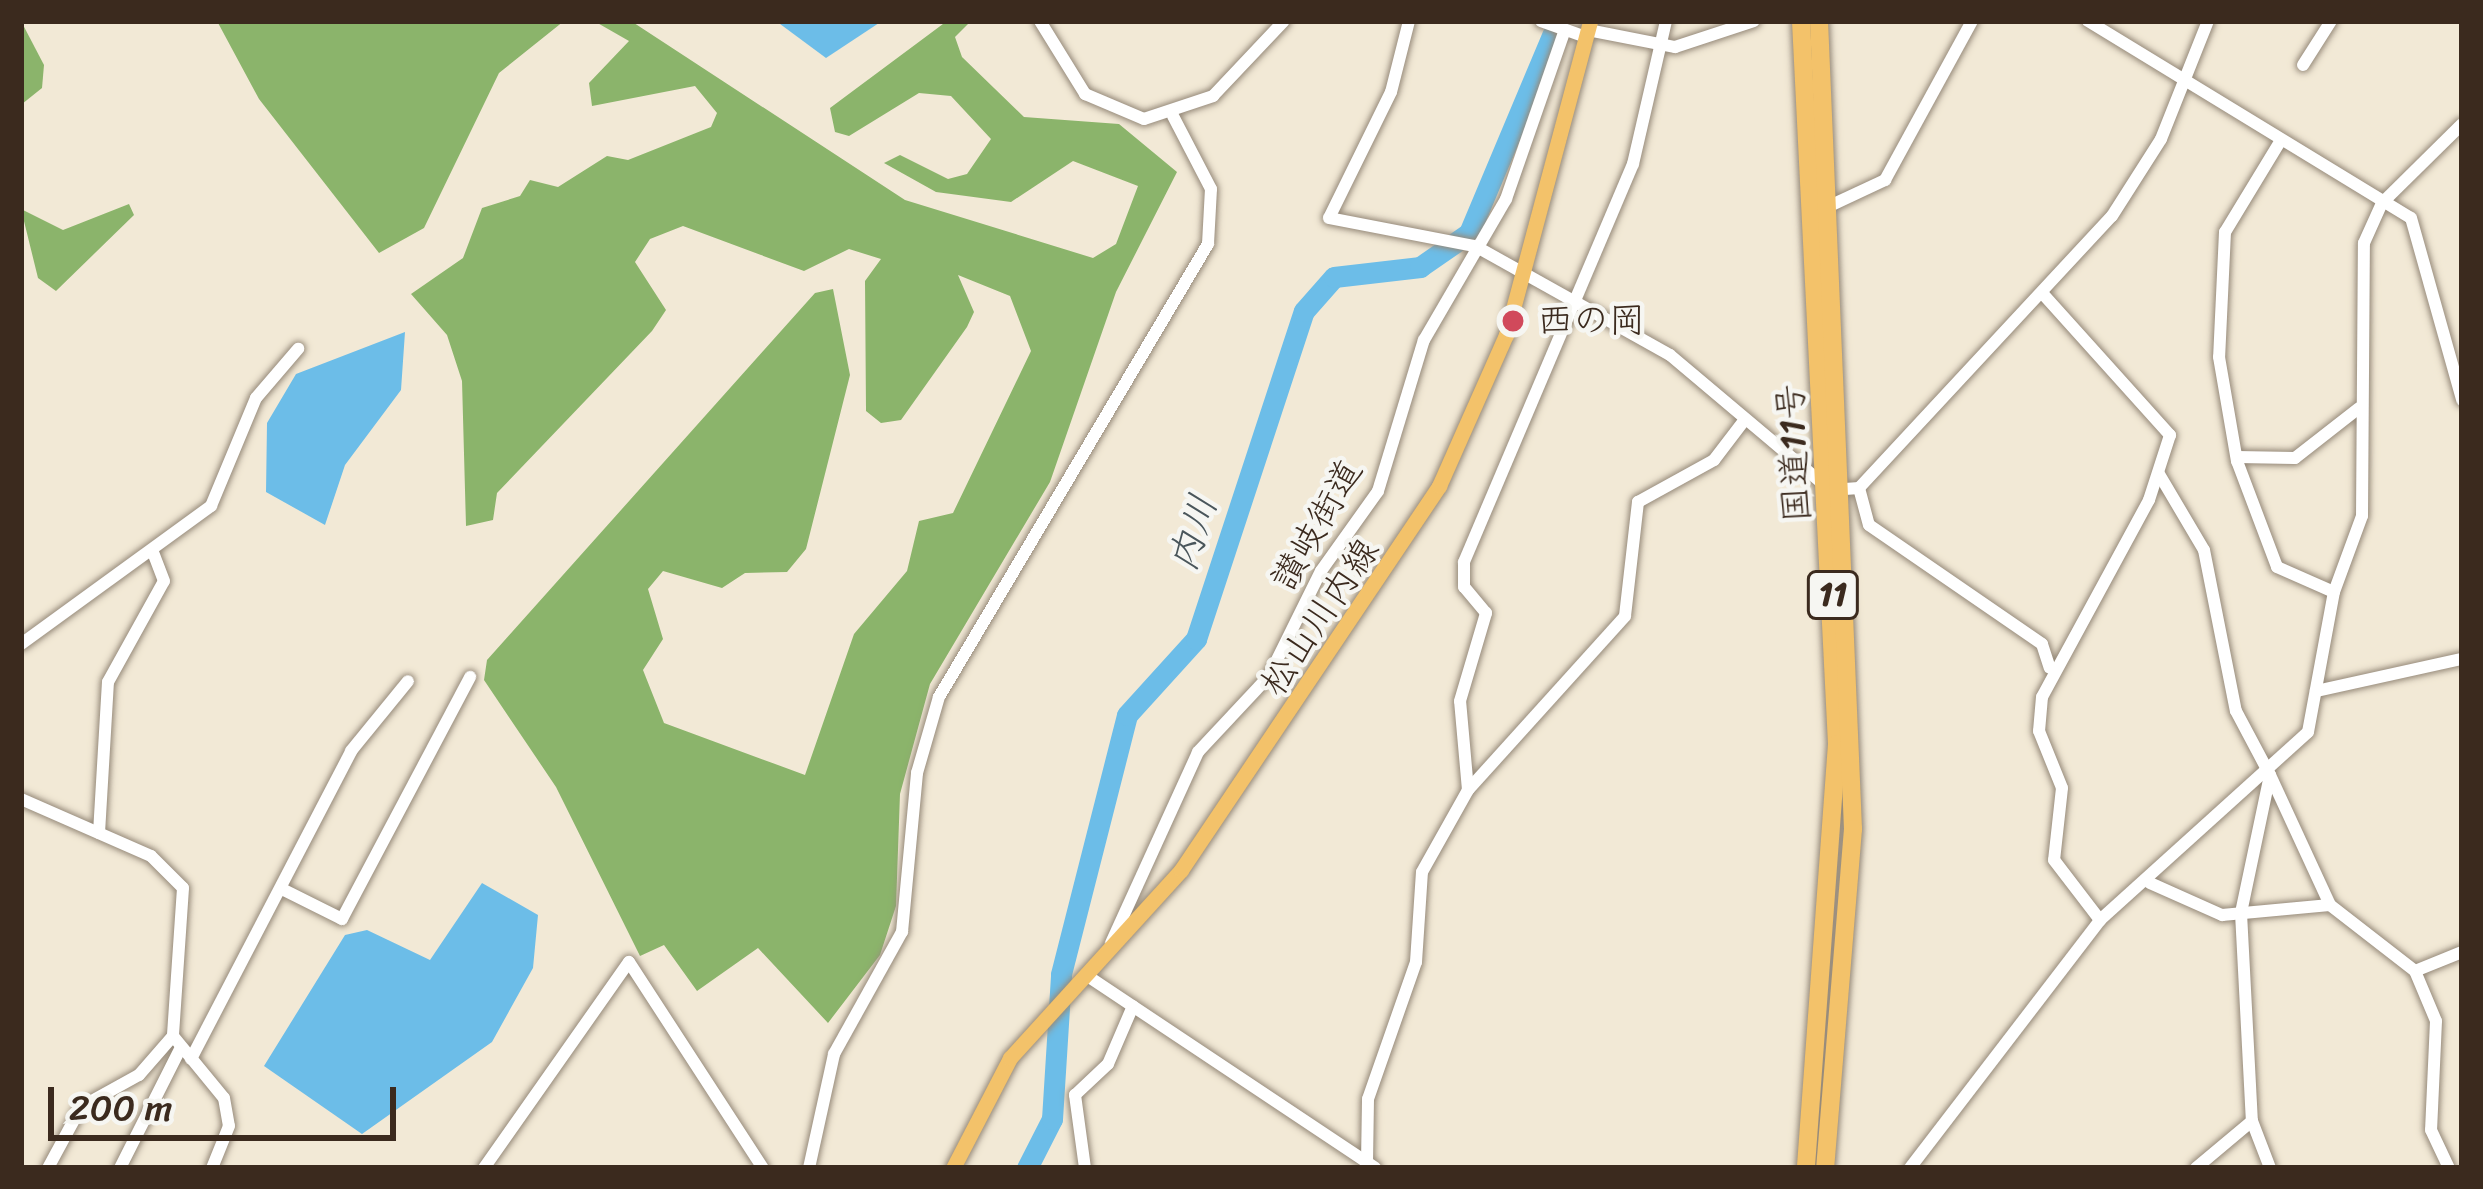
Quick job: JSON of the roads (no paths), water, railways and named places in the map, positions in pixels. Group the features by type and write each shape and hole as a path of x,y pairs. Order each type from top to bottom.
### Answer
{"highway":[{"name":"国道11号","path":"1801,21 1844,488 1852,829 1825,1168"},
{"name":"国道11号","path":"1819,21 1822,210"},
{"name":"国道11号","path":"1806,1168 1835,845 1844,488"}],"main road":[{"name":"松山川内線","path":"953,1168 1010,1058 1089,977 1181,870 1412,535 1489,378 1523,274 1588,29"}],"street":[{"path":"1040,21 1061,67 1098,104 1174,116 1213,96 1284,21"},
{"path":"1409,21 1390,92 1329,218 1470,245 1572,307 1670,355 1743,422 1844,488 1869,525 2042,644 2050,670"},
{"path":"1468,790 1460,701 1486,613 1464,587 1463,562 1634,164 1666,21"},
{"path":"1542,22 1660,46 1754,21"},
{"path":"1822,210 1885,180 1972,21"},
{"path":"2088,21 2411,218 2462,400"},
{"path":"2303,65 2331,21"},
{"path":"1844,488 2044,294 2112,216 2184,80 2202,25"},
{"name":"讃岐街道","path":"1104,960 1183,779 1269,676 1321,571 1378,491 1424,340 1470,245 1516,176 1563,29"},
{"path":"809,1168 834,1054 902,932 916,773 939,697 1208,244 1211,189 1174,116"},
{"path":"1910,1168 2100,920 2150,883 2198,821 2270,775 2308,732 2334,592 2362,516 2364,243 2382,203 2462,124"},
{"path":"2281,140 2232,214 2221,252 2219,357 2236,458 2277,567 2334,592"},
{"path":"2044,294 2164,419 2159,474 2050,670 2039,731 2062,788 2054,860 2100,920"},
{"path":"21,644 152,550 224,489 248,413 298,349"},
{"path":"2236,458 2295,458 2360,408"},
{"path":"1371,1165 1368,1099 1412,981 1422,872 1468,790 1624,616 1638,502 1714,460 1743,422"},
{"path":"2159,474 2204,550 2236,712 2330,904 2415,971 2435,1021 2431,1130 2449,1168"},
{"path":"98,833 107,682 164,581 152,550"},
{"path":"2317,691 2462,659"},
{"path":"282,889 341,920 470,677"},
{"path":"120,1168 181,1048 282,889 351,751 408,681"},
{"path":"2270,775 2241,913 2252,1121 2270,1168"},
{"path":"21,799 151,856 182,888 181,1048 228,1113 212,1168"},
{"path":"2150,883 2196,909 2241,913 2330,904"},
{"path":"2415,971 2462,952"},
{"path":"484,1168 629,962 764,1168"},
{"path":"1089,977 1371,1165"},
{"path":"1085,1168 1072,1106 1108,1064 1132,1006"},
{"path":"48,1168 81,1107 181,1048"},
{"path":"2196,1168 2252,1121"}],"water":[{"path":"776,21 882,21 826,58"},
{"path":"405,332 401,390 345,465 325,525 266,492 267,423 296,374"},
{"path":"482,883 538,915 533,968 492,1042 362,1134 264,1066 345,935 367,930 430,960"}],"waterway":[{"name":"内川","path":"1027,1168 1052,1119 1061,974 1127,715 1196,639 1304,311 1334,277 1420,267 1469,233 1558,21"}],"place":[{"name":"西の岡","path":"1513,321"}]}
